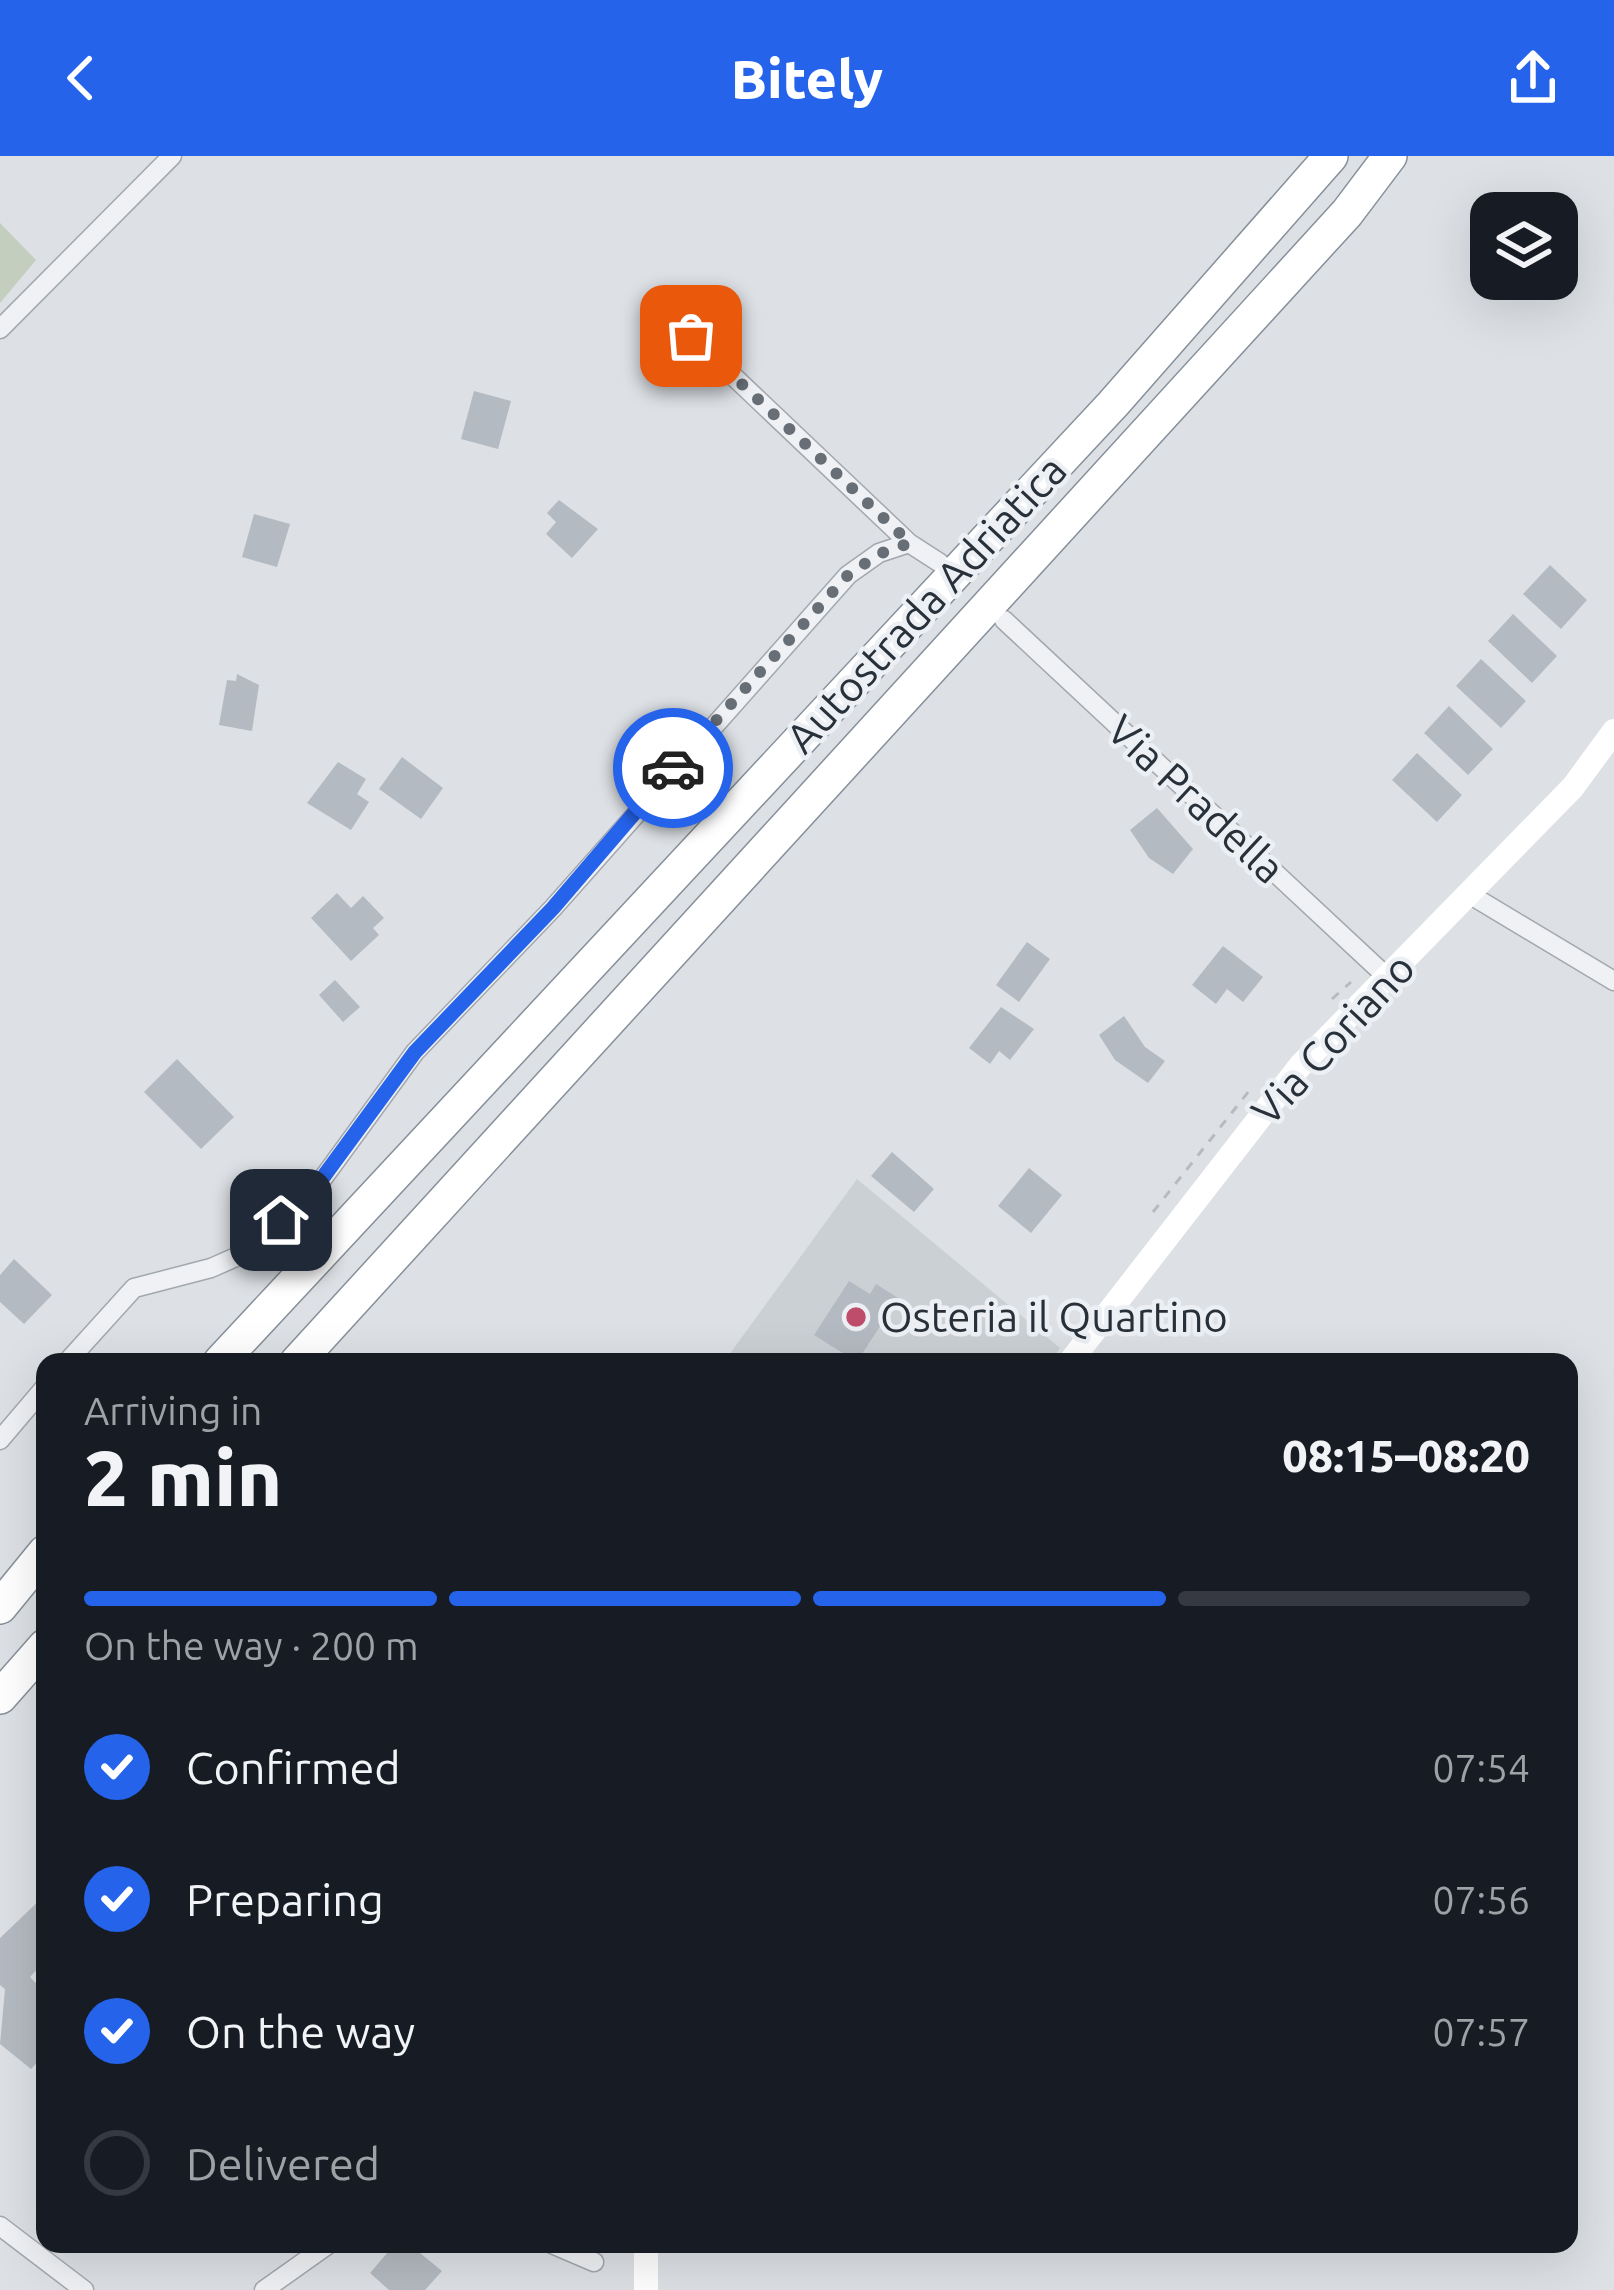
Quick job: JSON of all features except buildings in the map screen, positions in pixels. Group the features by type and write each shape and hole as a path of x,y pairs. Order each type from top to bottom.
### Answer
{"highway":[{"name":"Autostrada Adriatica","path":"228,1353 1113,404 1331,156"},
{"name":"Autostrada Adriatica","path":"305,1353 1331,231 1390,156"},
{"path":"0,1607 36,1563"},
{"path":"0,1696 36,1656"}],"main road":[{"name":"Via Coriano","path":"1077,1353 1300,1066 1573,787 1614,731"},
{"path":"646,2253 646,2290"}],"street":[{"path":"0,329 172,156"},
{"path":"691,336 910,543 940,563"},
{"path":"75,1353 134,1288 212,1268 245,1253 281,1220 321,1180 415,1052 553,908 848,575 879,554 910,543"},
{"name":"Via Pradella","path":"1004,620 1388,978"},
{"path":"1469,894 1614,981"},
{"path":"0,1440 36,1398"},
{"path":"0,2226 84,2290"},
{"path":"264,2290 316,2253"},
{"path":"574,2253 594,2262"}],"shaded area":[{"path":"857,1179 1060,1348 1056,1353 730,1353"}],"green space":[{"path":"0,223 36,260 0,303"}],"way so far":[{"path":"673,768 848,575 879,554 910,543 691,336"}],"place":[{"name":"Osteria il Quartino","path":"856,1317"}],"route":[{"path":"281,1220 321,1180 415,1052 553,908 673,768"}]}
